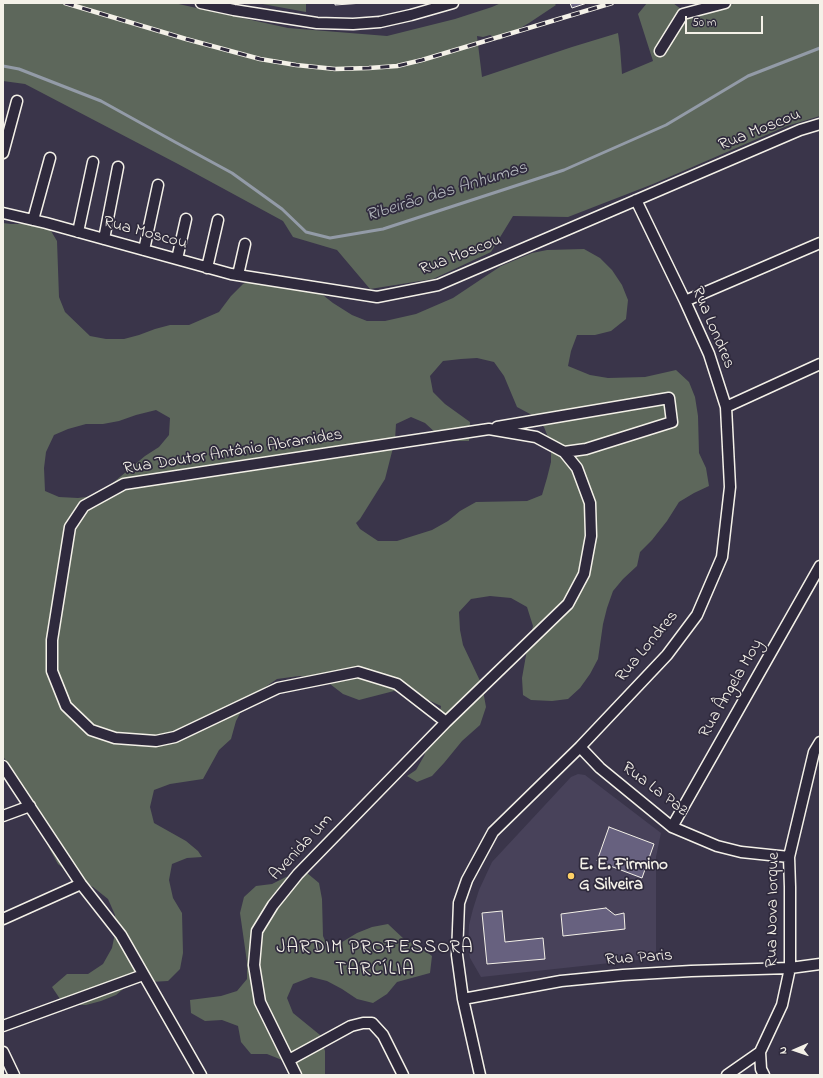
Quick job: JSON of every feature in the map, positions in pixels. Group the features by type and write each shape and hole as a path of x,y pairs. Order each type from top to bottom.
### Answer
{"street":[{"path":"201,3 234,10 317,23 353,24 380,22 453,3"},
{"path":"660,51 683,14 725,3"},
{"path":"3,153 17,101"},
{"name":"Rua Moscou","path":"3,213 238,275 377,297 438,285 800,130 820,124"},
{"path":"33,220 50,158"},
{"path":"78,232 93,162"},
{"path":"104,239 118,167"},
{"path":"144,250 158,185"},
{"name":"Rua Londres","path":"480,1075 463,999 458,955 459,904 467,880 493,832 580,747 667,655 697,615 722,557 730,488 726,407 709,354 636,200"},
{"path":"177,259 186,219"},
{"path":"207,268 218,220"},
{"path":"685,301 820,243"},
{"path":"238,275 245,244"},
{"path":"726,407 820,364"},
{"name":"Rua Doutor Antônio Abramides","path":"446,722 397,684 358,672 278,688 175,737 156,741 115,738 91,730 66,706 52,671 52,640 70,527 84,506 124,484 489,429 670,398 672,422 586,449 564,452"},
{"name":"Rua Doutor Antônio Abramides","path":"486,683 568,604 584,574 591,536 590,503 577,468 564,452 536,437 489,429"},
{"name":"Rua Ângela Moy","path":"672,827 820,566"},
{"name":"Avenida Um","path":"296,1075 260,1002 254,965 257,931 273,905 298,874 486,683"},
{"name":"Rua Nova Iorque","path":"760,1052 782,1005 790,968 789,857 814,752 820,742"},
{"name":"Rua La Paz","path":"580,747 600,768 672,827 717,846 741,852 789,857"},
{"path":"4,768 81,884 121,935 201,1075"},
{"path":"3,816 30,806"},
{"path":"3,918 81,884"},
{"name":"Rua Paris","path":"463,999 561,981 623,975 790,968 820,964"},
{"path":"3,1026 143,975"},
{"path":"289,1060 351,1026 363,1023 372,1024 383,1035 403,1075"},
{"path":"727,1075 760,1052"},
{"path":"760,1052 761,1068 764,1075"},
{"path":"3,1053 3,1058"},
{"path":"3,1053 14,1075"},
{"path":"476,1057 488,1075"}],"shaded area":[{"name":"E. E. Firmino G Silveira","path":"578,774 585,775 661,833 656,857 656,958 481,977 470,958 468,947 469,925 479,890 492,862 571,777"}],"green space":[{"path":"3,3 174,3 288,28 387,36 455,19 501,3 554,3 556,5 500,40 490,35 483,37 477,36 482,77 618,33 622,74 653,61 638,14 647,3 673,3 690,16 737,3 820,3 820,116 787,126 653,184 568,217 513,216 491,252 433,279 370,289 337,250 293,237 283,221 178,164 25,84 3,81"},
{"path":"257,3 306,3 306,12"},
{"path":"3,223 48,226 57,241 59,297 65,312 90,336 106,339 124,339 170,325 189,325 219,312 231,296 243,284 258,277 314,288 333,303 352,315 367,321 385,321 416,314 453,298 501,266 532,253 547,250 584,249 600,258 612,270 622,285 628,300 626,319 611,331 595,335 577,335 571,351 568,366 590,375 608,378 645,377 676,370 689,382 695,397 698,416 699,453 706,468 709,486 679,502 667,521 640,552 637,566 613,591 603,624 598,659 580,688 568,699 552,701 531,700 523,695 522,678 533,626 527,607 511,598 490,596 471,599 459,612 460,630 463,645 482,685 486,707 480,725 462,741 432,776 417,782 407,776 416,770 424,756 438,723 441,706 415,694 394,691 359,700 343,694 330,684 316,678 299,676 277,679 258,692 244,706 236,721 231,739 219,750 203,779 170,784 154,790 150,807 154,823 186,841 198,851 202,857 187,858 172,864 169,880 173,898 182,913 183,953 180,969 168,981 150,982 135,979 116,995 101,1001 86,1005 64,1005 52,987 67,974 88,974 103,964 112,948 115,933 115,915 108,899 93,887 77,879 58,864 49,848 29,799 3,756","holes":["477,358 494,362 504,376 517,407 532,415 544,427 551,445 551,462 542,495 527,501 476,502 432,530 397,541 378,541 360,529 356,523 385,479 395,440 396,424 411,417 425,423 438,435 452,441 469,441 470,422 445,404 433,392 430,376 443,361","156,410 170,418 169,435 159,447 145,456 108,487 94,496 78,498 59,497 45,491 44,468 46,452 54,435 86,424 103,424 119,421"]},
{"path":"307,873 319,883 322,899 323,936 329,950 357,933 372,927 388,924 405,940 419,946 432,956 430,973 397,982 387,994 373,1003 357,999 327,981 311,977 293,984 287,998 293,1013 320,1035 325,1051 325,1075 291,1075 282,1060 267,1054 251,1054 241,1042 238,1026 222,1020 205,1021 191,1013 190,1000 221,996 237,991 247,979 247,962 240,913 244,897 256,886 272,884 286,877"}],"building":[{"path":"335,3 363,3 335,5"},
{"path":"570,3 587,3 572,8"},
{"path":"609,827 654,844 642,878 597,861"},
{"path":"606,908 615,915 624,913 625,929 563,936 561,914"},
{"path":"502,911 505,942 543,938 545,959 487,964 482,913"}],"waterway":[{"name":"Ribeirão das Anhumas","path":"3,66 19,69 101,101 232,173 282,209 306,232 330,238 383,229 564,170 666,125 748,76 820,48"}],"railway":[{"path":"65,3 186,39 260,59 335,69 397,66 422,60 612,3"}],"place":[{"name":"E. E. Firmino G Silveira","path":"571,876"}],"district":[{"name":"JARDIM PROFESSORA TARCÍLIA","path":"375,960"}]}
